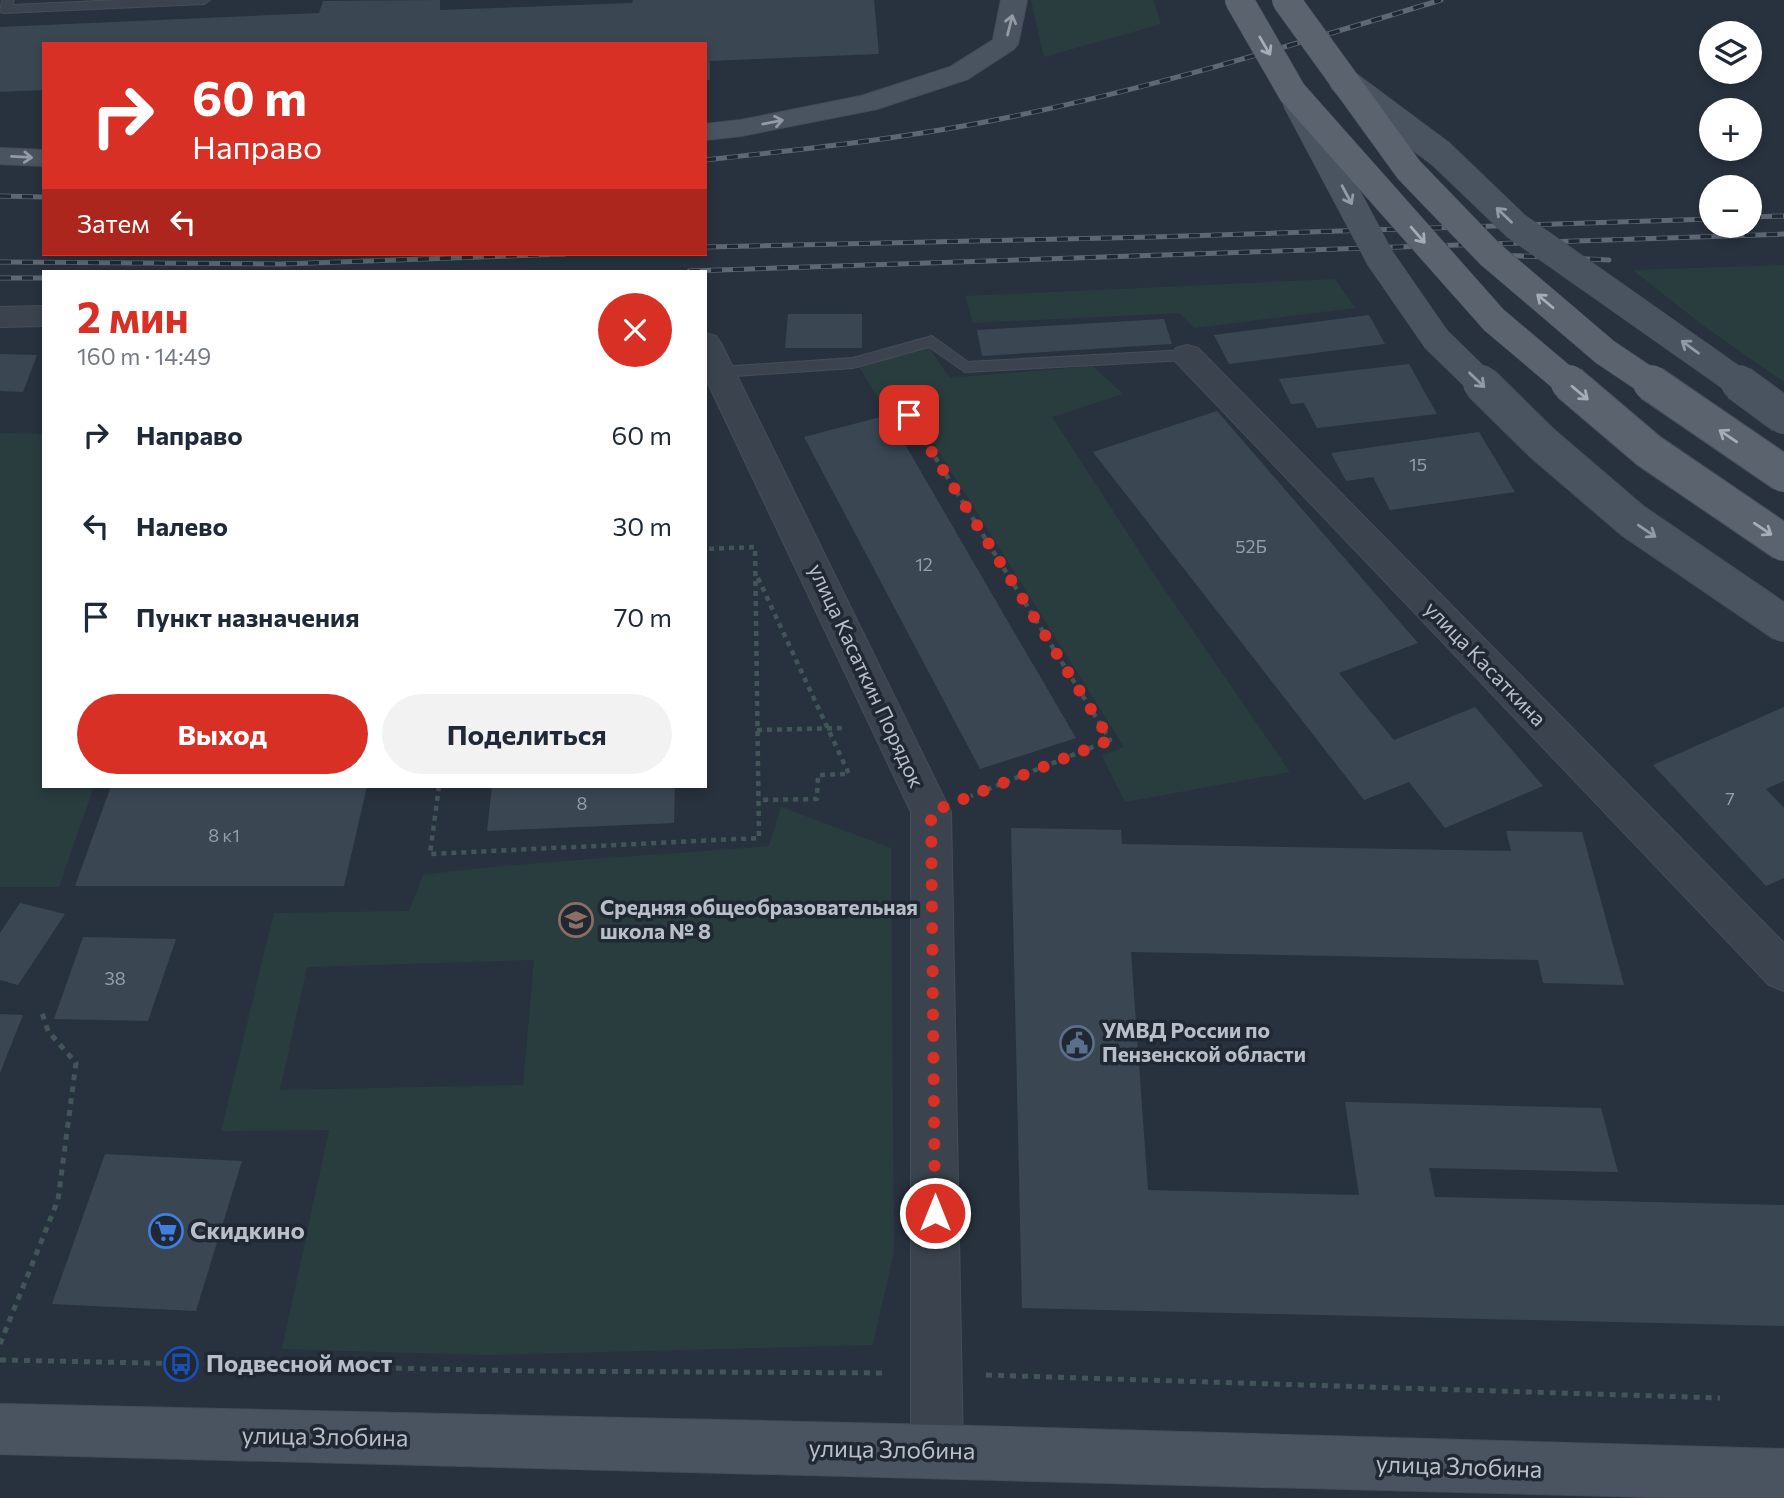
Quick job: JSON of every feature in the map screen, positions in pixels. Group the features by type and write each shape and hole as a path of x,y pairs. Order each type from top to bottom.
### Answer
{"main road":[{"path":"707,132 741,128 867,103 959,73 1005,44 1014,0"},
{"path":"1238,0 1292,92 1380,258 1436,339 1543,444 1633,521 1784,624"},
{"path":"1286,0 1409,170 1490,254 1605,352 1784,474"},
{"path":"1341,79 1441,154 1516,226 1653,320 1784,416"},
{"path":"1292,92 1494,320 1650,452 1784,543"},
{"path":"0,156 42,158"},
{"name":"улица Злобина","path":"0,1429 937,1451 1784,1475"}],"street":[{"path":"0,317 42,316"},
{"name":"улица Касаткина","path":"1186,355 1784,972"},
{"name":"улица Касаткин Порядок","path":"713,357 931,812 937,1451"}],"lane":[{"path":"4,6 204,0"},
{"path":"713,357 853,363 932,341 965,367 1186,355"}],"path":[{"path":"909,415 1110,740 931,812"},
{"path":"439,788 430,854 759,838 755,547 707,549"},
{"path":"756,574 849,774 818,775 817,799 758,800"},
{"path":"757,730 855,725"},
{"path":"0,1344 58,1200 76,1063 48,1031 41,1010"},
{"path":"0,1360 505,1370 936,1374 1720,1398"}],"green space":[{"path":"1031,0 1153,0 1161,24 1044,57"},
{"path":"1784,265 1784,382 1701,324 1633,270"},
{"path":"1335,279 1355,308 1194,328 1179,313 973,323 965,296"},
{"path":"929,348 950,378 1093,366 1123,394 1052,417 1156,577 1290,772 1125,802 1102,756 1124,747 902,393 879,400 859,367"},
{"path":"0,433 42,434 42,788 93,788 59,887 0,887"},
{"name":"Средняя общеобразовательная школа № 8","path":"781,807 891,848 894,1251 873,1345 487,1355 282,1349 329,1130 221,1131 274,913 409,911 423,875 552,862 769,846","holes":["534,960 523,1085 280,1090 307,967"]}],"building":[{"path":"440,0 440,10 632,3 633,0 874,0 879,54 710,61 710,80 707,80 707,42 42,42 42,90 0,92 0,27 319,13 323,1"},
{"path":"788,314 862,314 862,348 785,348"},
{"path":"1369,315 1385,344 1229,364 1214,335"},
{"path":"1164,319 1172,344 982,356 977,330"},
{"path":"0,354 37,355 23,392 0,391"},
{"path":"1409,364 1437,414 1317,428 1304,403 1291,404 1279,379"},
{"path":"1217,411 1418,643 1339,673 1394,740 1475,707 1543,786 1445,828 1409,782 1364,800 1093,452"},
{"path":"888,415 1076,738 980,769 804,437"},
{"path":"1479,432 1515,492 1390,510 1373,477 1346,481 1331,453"},
{"path":"1784,707 1784,781 1766,789 1784,808 1784,878 1766,886 1653,765"},
{"path":"110,788 367,788 344,886 75,886"},
{"path":"492,788 675,788 674,823 487,831"},
{"name":"УМВД России по Пензенской области","path":"1011,828 1121,830 1122,844 1511,851 1506,831 1582,832 1624,985 1543,983 1538,960 1131,952 1148,1190 1359,1195 1345,1102 1601,1108 1618,1172 1429,1168 1435,1197 1784,1205 1784,1326 1022,1308"},
{"path":"20,903 65,914 18,985 0,980 0,933"},
{"path":"83,937 176,939 148,1021 54,1019"},
{"path":"0,1014 23,1015 0,1073"},
{"path":"105,1154 242,1161 196,1311 52,1304"}],"railway":[{"path":"707,160 896,137 1010,117 1173,78 1441,0"},
{"path":"0,196 42,197"},
{"path":"1762,217 1784,216"},
{"path":"707,247 1153,237 1699,219"},
{"path":"707,270 1784,234"},
{"path":"1480,254 1609,260"},
{"path":"0,262 282,264 508,256"},
{"path":"0,278 42,278"}],"place":[{"name":"Средняя общеобразовательная школа № 8","path":"576,920"},
{"name":"УМВД России по Пензенской области","path":"1077,1043"},
{"name":"Скидкино","path":"166,1231"},
{"name":"Подвесной мост","path":"181,1364"}],"route":[{"path":"909,415 1110,740 931,812 935,1213"}]}
